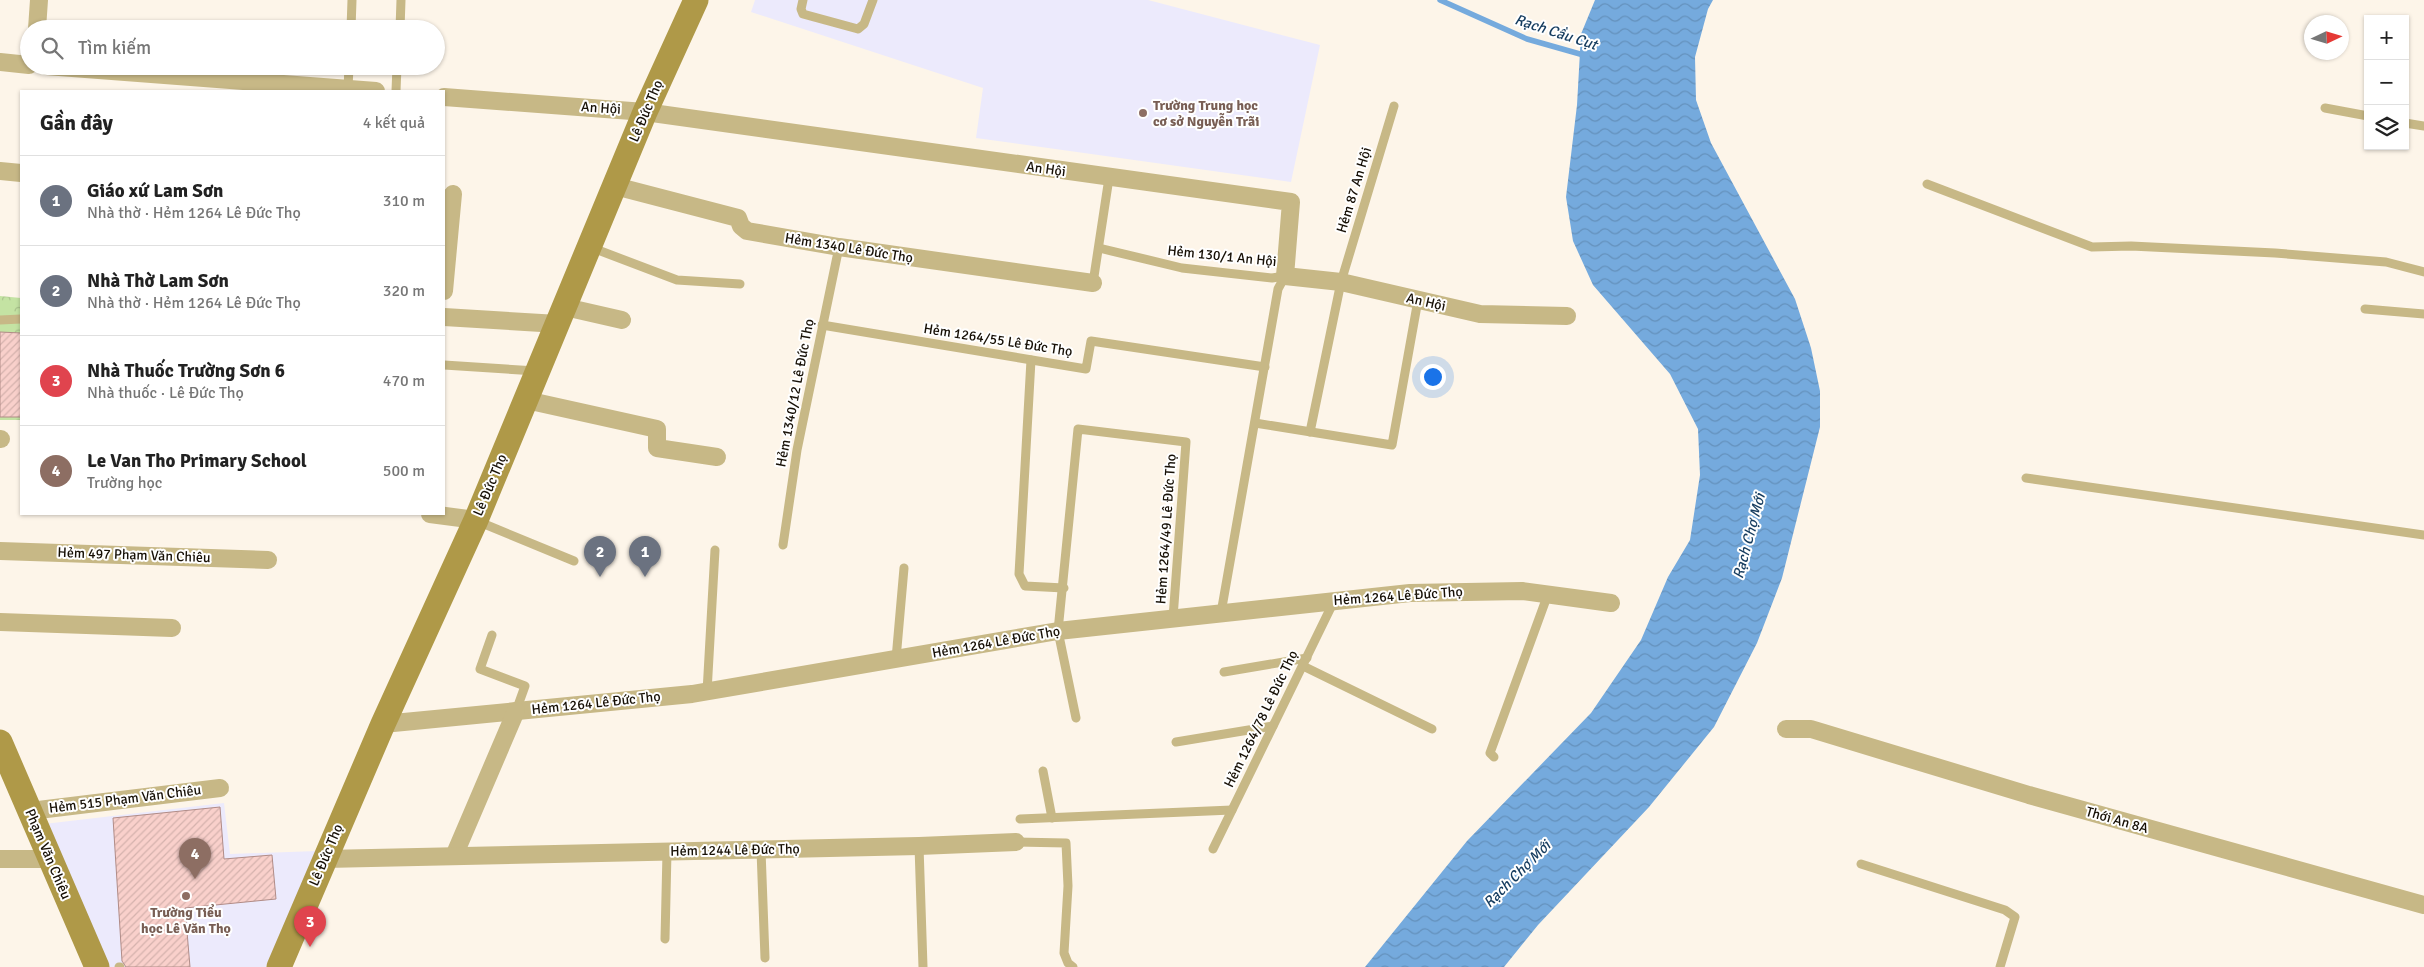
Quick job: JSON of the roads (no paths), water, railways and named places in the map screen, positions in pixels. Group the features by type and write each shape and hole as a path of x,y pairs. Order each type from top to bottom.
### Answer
{"main road":[{"name":"Lê Đức Thọ","path":"279,967 383,724 476,520 646,112 696,0"},
{"name":"Phạm Văn Chiêu","path":"0,742 97,967"}],"street":[{"path":"38,20 39,0"},
{"path":"0,62 20,64"},
{"path":"124,75 211,85 362,90"},
{"name":"An Hội","path":"445,96 646,112 1291,202 1285,276 1341,282 1480,314 1567,316"},
{"path":"0,171 20,173"},
{"name":"Hẻm 1340 Lê Đức Thọ","path":"615,186 738,218 740,226 747,231 840,247 1093,284"},
{"path":"445,280 453,194"},
{"path":"445,317 561,316 622,320"},
{"path":"526,400 657,429 657,448 717,457"},
{"path":"438,515 476,520"},
{"name":"Hẻm 497 Phạm Văn Chiêu","path":"0,550 268,560"},
{"name":"Hẻm 1264 Lê Đức Thọ","path":"383,724 707,692 1058,631 1335,600 1410,593 1522,591 1611,603"},
{"path":"0,622 172,628"},
{"path":"454,856 516,711"},
{"name":"Thới An 8A","path":"1786,729 1811,730 2038,798 2424,905"},
{"name":"Hẻm 515 Phạm Văn Chiêu","path":"30,811 220,788"},
{"name":"Hẻm 1244 Lê Đức Thọ","path":"324,859 761,850 1016,842"},
{"path":"0,859 50,859"}],"lane":[{"path":"351,20 352,0"},
{"path":"401,20 402,0"},
{"path":"803,0 801,9 803,14 858,29 864,24 873,0"},
{"path":"348,89 349,75"},
{"path":"396,90 397,75"},
{"name":"Hẻm 87 An Hội","path":"1341,282 1394,106"},
{"path":"2325,108 2364,115"},
{"path":"2409,124 2424,126"},
{"path":"1093,284 1109,178"},
{"path":"1927,184 2092,247 2131,246 2275,253 2386,262 2424,272"},
{"path":"590,247 677,280 740,284"},
{"name":"Hẻm 1340/12 Lê Đức Thọ","path":"783,545 797,450 840,247"},
{"name":"Hẻm 130/1 An Hội","path":"1099,248 1182,268 1272,278 1285,276"},
{"path":"1221,613 1278,289 1285,276"},
{"path":"1310,432 1341,282"},
{"path":"1255,423 1392,445 1418,300"},
{"path":"2365,309 2424,314"},
{"path":"0,320 20,319"},
{"name":"Hẻm 1264/55 Lê Đức Thọ","path":"822,325 1086,369 1092,341 1265,367"},
{"path":"1031,360 1019,574 1025,586 1064,588 1058,631 1076,718"},
{"path":"445,365 538,371"},
{"name":"Hẻm 1264/49 Lê Đức Thọ","path":"1064,588 1078,429 1186,442 1173,618"},
{"path":"2026,478 2424,535"},
{"path":"476,520 574,561"},
{"path":"707,692 715,550"},
{"path":"896,659 904,568"},
{"path":"1494,757 1490,753 1548,594"},
{"name":"Hẻm 1264/78 Lê Đức Thọ","path":"1213,849 1335,600"},
{"path":"492,635 480,669 525,686 516,711"},
{"path":"1224,672 1305,662 1432,729"},
{"path":"1176,742 1273,726"},
{"path":"1043,771 1052,818"},
{"path":"1020,819 1232,810"},
{"path":"1016,842 1066,844 1068,886 1064,953 1068,963 1073,967"},
{"path":"919,846 923,967"},
{"path":"761,850 766,958"},
{"path":"665,940 667,852"},
{"path":"1861,864 2005,910 2015,917 2000,967"}],"water":[{"name":"Rạch Chợ Mới","path":"1595,0 1713,0 1708,9 1695,57 1696,100 1711,143 1795,299 1811,348 1820,391 1820,427 1782,578 1757,643 1714,727 1649,807 1538,925 1504,967 1365,967 1467,841 1591,713 1641,640 1668,577 1690,540 1700,475 1698,429 1670,374 1593,285 1573,241 1566,197 1577,105 1581,34"}],"waterway":[{"name":"Rạch Cầu Cụt","path":"1440,0 1527,39 1587,56"}],"place":[{"name":"Trường Trung học cơ sở Nguyễn Trãi","path":"1143,113"},
{"name":"Nhà Thờ Lam Sơn","path":"600,577"},
{"name":"Giáo xứ Lam Sơn","path":"645,577"},
{"name":"Le Van Tho Primary School","path":"195,879"},
{"name":"Trường Tiểu học Lê Văn Thọ","path":"186,896"},
{"name":"Nhà Thuốc Trường Sơn 6","path":"310,947"}]}
